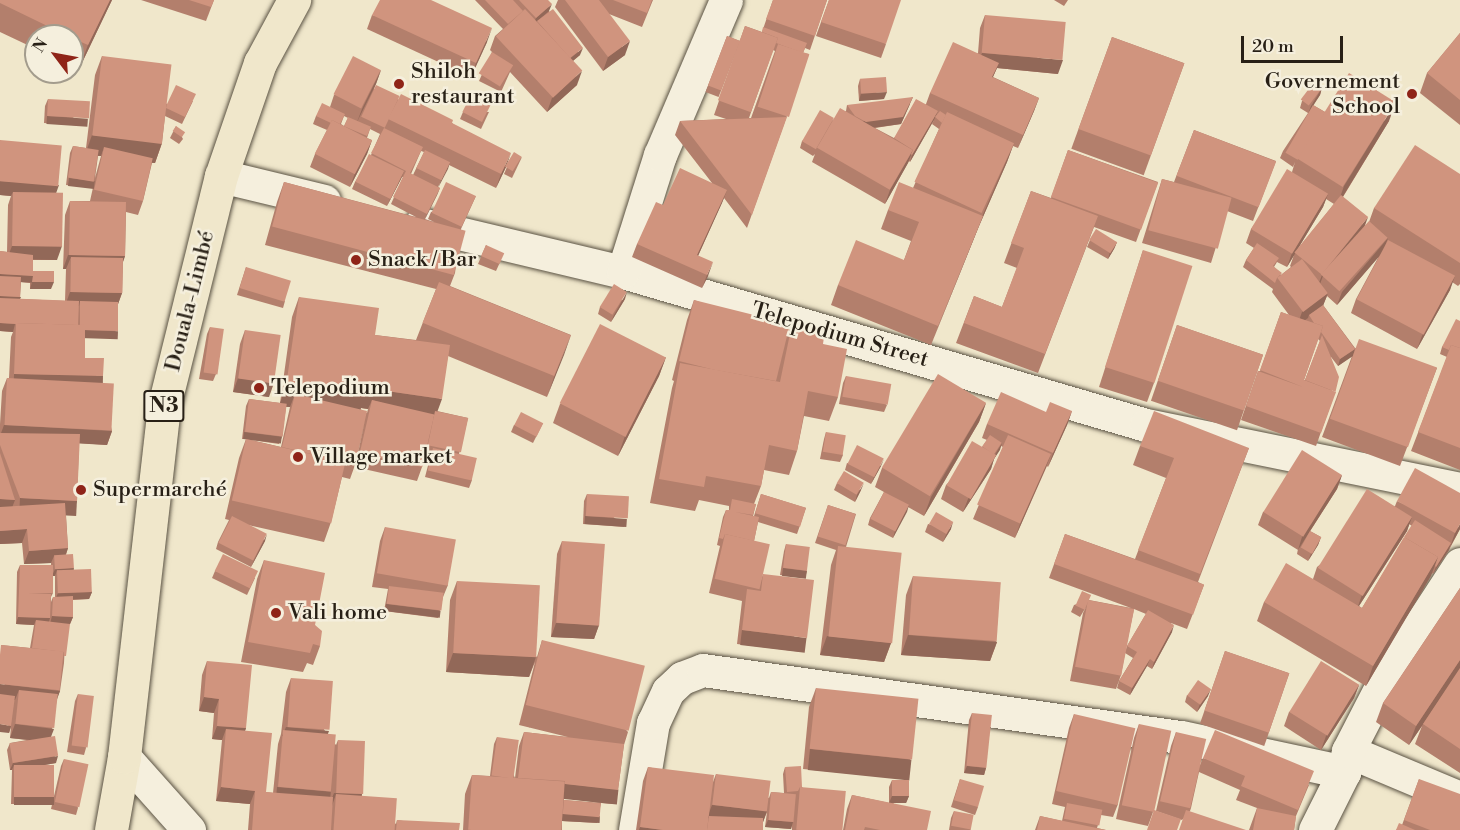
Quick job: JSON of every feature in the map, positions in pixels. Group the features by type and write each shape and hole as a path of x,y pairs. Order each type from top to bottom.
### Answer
{"highway":[{"name":"Douala-Limbé","path":"111,830 124,757 164,406 221,176 260,63 294,0"}],"street":[{"path":"623,272 660,155 726,0"},
{"path":"221,176 359,209"},
{"name":"Telepodium Street","path":"393,217 623,272 1146,425 1460,489"},
{"path":"1315,830 1386,677 1460,564"},
{"path":"635,830 653,723 668,691 682,678 703,670 1346,762 1460,798"},
{"path":"124,757 189,830"}],"building":[{"path":"0,0 110,0 88,45 84,43 84,24 43,24 0,3"},
{"path":"189,0 214,0 211,7"},
{"path":"380,0 431,0 492,28 476,63 372,15"},
{"path":"485,0 513,0 523,11 508,24"},
{"path":"519,0 548,0 552,4 536,18"},
{"path":"565,0 599,0 630,41 608,57"},
{"path":"613,0 652,0 647,13"},
{"path":"773,0 827,0 815,36 766,19"},
{"path":"829,0 901,0 886,44 821,22"},
{"path":"525,9 582,70 553,98 496,36"},
{"path":"553,9 583,48 570,58 537,21"},
{"path":"985,15 1066,22 1062,60 982,53"},
{"path":"745,26 778,38 751,112 718,100"},
{"path":"763,27 807,43 803,53 776,43 778,38 762,32"},
{"path":"1460,33 1460,100 1427,73"},
{"path":"727,36 740,41 721,90 708,85"},
{"path":"1112,37 1184,63 1151,155 1078,129"},
{"path":"953,42 999,63 992,77 1039,98 1023,135 930,93"},
{"path":"778,44 809,54 789,117 758,107"},
{"path":"492,52 513,65 500,86 479,73"},
{"path":"102,56 171,65 162,144 92,135"},
{"path":"353,56 381,70 361,108 333,94"},
{"path":"1349,73 1396,102 1343,187 1296,158"},
{"path":"886,77 887,92 861,94 860,79"},
{"path":"1314,82 1322,88 1309,106 1301,100"},
{"path":"176,85 196,94 185,117 166,108"},
{"path":"376,85 400,96 385,128 361,117"},
{"path":"401,94 511,153 501,174 388,119"},
{"path":"471,95 491,105 482,122 462,112"},
{"path":"913,97 903,117 866,122 855,116 847,105"},
{"path":"48,99 90,101 89,118 47,116"},
{"path":"916,99 938,111 912,155 913,150 894,138"},
{"path":"322,103 345,114 340,124 332,120 331,123 316,116"},
{"path":"1313,105 1325,112 1298,160 1286,153"},
{"path":"840,108 913,150 890,190 817,148"},
{"path":"820,110 834,118 816,149 802,141"},
{"path":"940,111 946,115 942,123 935,117"},
{"path":"947,112 1014,143 982,213 914,182"},
{"path":"348,117 371,127 367,136 344,126"},
{"path":"787,117 752,215 680,121"},
{"path":"332,120 372,140 355,174 315,154"},
{"path":"176,126 185,132 182,137 173,131"},
{"path":"384,128 423,147 410,173 440,188 427,214 393,197 406,171 371,153"},
{"path":"1194,130 1276,162 1259,207 1176,176"},
{"path":"0,140 62,145 58,186 0,181"},
{"path":"1415,145 1460,174 1460,263 1374,208"},
{"path":"73,146 99,150 94,182 68,178"},
{"path":"104,147 153,158 143,201 94,190"},
{"path":"425,150 450,162 441,180 416,168"},
{"path":"1068,150 1158,183 1141,230 1051,197"},
{"path":"514,152 522,157 513,171 505,166"},
{"path":"369,154 404,171 390,199 355,182"},
{"path":"680,168 727,190 697,255 713,262 707,275 637,244 656,202 663,205"},
{"path":"1287,169 1328,194 1292,254 1251,229"},
{"path":"1162,179 1232,198 1218,249 1148,230"},
{"path":"284,182 466,231 454,275 272,226"},
{"path":"446,182 476,196 462,227 432,213"},
{"path":"899,182 983,216 938,326 838,285 856,240 904,260 919,222 888,210"},
{"path":"1031,191 1098,216 1045,354 964,323 974,296 1002,307 1024,248 1011,243"},
{"path":"13,192 63,193 62,247 12,246"},
{"path":"1341,195 1368,217 1322,275 1294,253"},
{"path":"70,201 126,202 125,256 69,255"},
{"path":"1369,221 1388,238 1339,291 1321,275"},
{"path":"1096,229 1117,242 1110,253 1089,240"},
{"path":"1388,240 1455,276 1424,335 1357,299"},
{"path":"1257,243 1279,258 1273,266 1282,273 1275,283 1246,260"},
{"path":"486,245 504,253 499,264 481,256"},
{"path":"1143,250 1192,266 1154,383 1105,367"},
{"path":"0,251 33,255 33,271 54,271 54,282 32,282 33,276 0,274"},
{"path":"71,257 123,258 122,293 70,292"},
{"path":"1302,259 1328,293 1303,312 1277,278"},
{"path":"246,267 291,281 285,302 240,288"},
{"path":"0,276 21,277 20,297 0,296"},
{"path":"439,282 571,335 554,376 423,323"},
{"path":"614,284 627,292 612,315 600,307"},
{"path":"299,297 379,308 375,335 450,345 442,399 366,388 365,397 286,386"},
{"path":"0,298 79,301 78,325 0,323"},
{"path":"694,300 790,324 776,381 679,361"},
{"path":"80,301 118,302 118,331 85,330 85,325 80,325"},
{"path":"1323,305 1355,349 1340,359 1321,332 1323,326 1314,323 1309,315"},
{"path":"1281,312 1323,326 1304,380 1336,392 1321,433 1246,406 1258,371 1303,387 1260,370"},
{"path":"1456,319 1460,321 1460,348 1451,345 1449,350 1442,347"},
{"path":"16,323 85,325 85,358 104,358 103,376 14,374"},
{"path":"600,324 666,358 626,437 560,403"},
{"path":"792,324 825,330 823,344 847,349 838,397 808,391 797,451 769,445 761,486 706,476 704,487 659,479 680,363 780,382"},
{"path":"1177,325 1263,355 1244,410 1158,381"},
{"path":"210,327 224,329 217,375 204,373"},
{"path":"245,330 281,335 274,384 238,379"},
{"path":"1322,335 1339,377 1336,392 1305,380"},
{"path":"1359,339 1437,367 1408,447 1330,419"},
{"path":"1451,345 1460,348 1460,448 1418,432"},
{"path":"938,374 986,403 930,496 882,467"},
{"path":"846,376 891,384 888,405 842,397"},
{"path":"7,378 114,384 111,431 5,425"},
{"path":"1001,392 1046,412 1050,402 1072,411 1053,453 987,424"},
{"path":"295,394 367,411 355,465 282,447"},
{"path":"249,399 287,404 283,436 245,432"},
{"path":"372,400 434,414 422,467 360,453"},
{"path":"435,411 468,418 461,452 428,445"},
{"path":"1154,411 1249,448 1200,574 1138,550 1174,458 1140,446"},
{"path":"521,412 543,423 536,437 514,425"},
{"path":"826,432 846,435 843,455 823,452"},
{"path":"0,433 80,434 77,501 20,498 0,445"},
{"path":"990,435 1002,443 994,454 982,447"},
{"path":"1008,435 1051,454 1020,524 977,504"},
{"path":"246,439 345,462 331,523 232,500"},
{"path":"972,441 996,455 971,499 946,485"},
{"path":"857,445 884,459 874,477 847,464"},
{"path":"433,448 477,458 472,481 428,470"},
{"path":"1302,450 1342,475 1303,537 1263,512"},
{"path":"0,453 15,500 0,499"},
{"path":"1415,468 1460,493 1460,524 1455,533 1397,501"},
{"path":"844,471 864,483 857,495 837,483"},
{"path":"1367,489 1412,517 1363,596 1318,568"},
{"path":"884,492 909,505 895,531 870,519"},
{"path":"587,494 629,496 628,518 586,516"},
{"path":"761,494 806,508 800,527 755,513"},
{"path":"732,499 756,504 753,515 735,512 759,517 754,541 725,534 723,539 719,538 726,510 730,510"},
{"path":"65,503 68,548 29,551 27,529 0,531 0,507"},
{"path":"828,505 856,514 845,545 818,536"},
{"path":"936,512 953,522 946,534 929,524"},
{"path":"232,516 267,534 253,560 218,543"},
{"path":"1415,520 1451,543 1436,567 1438,557 1404,537"},
{"path":"385,527 456,540 448,586 377,573"},
{"path":"1310,531 1321,537 1312,554 1301,548"},
{"path":"725,534 770,544 759,589 715,579"},
{"path":"1065,534 1204,585 1193,615 1054,564"},
{"path":"1404,537 1438,557 1373,666 1264,602 1286,563 1362,608"},
{"path":"562,541 605,544 599,626 556,623"},
{"path":"786,544 810,547 807,571 783,568"},
{"path":"838,546 902,553 892,643 828,637"},
{"path":"73,554 74,568 55,569 54,555"},
{"path":"223,554 258,571 250,588 215,571"},
{"path":"264,560 325,573 315,625 322,631 320,646 313,644 310,653 248,642"},
{"path":"20,565 53,565 53,593 28,593 51,594 50,618 18,617"},
{"path":"91,569 92,592 58,593 57,570"},
{"path":"763,574 814,580 807,638 742,630 747,589 761,591"},
{"path":"913,576 1001,582 997,641 909,635"},
{"path":"457,581 540,585 536,657 453,653"},
{"path":"389,586 444,593 441,611 387,604"},
{"path":"1460,588 1460,660 1416,726 1383,703"},
{"path":"1082,591 1091,595 1085,610 1075,606"},
{"path":"73,596 73,617 52,616 53,597"},
{"path":"1088,600 1134,609 1121,676 1075,667"},
{"path":"1148,610 1174,625 1154,662 1150,659 1132,688 1119,681 1137,652 1127,646"},
{"path":"36,620 70,624 66,656 64,652 32,648"},
{"path":"542,640 645,666 629,731 526,705"},
{"path":"1,645 64,652 60,690 0,684"},
{"path":"1225,651 1289,673 1269,733 1204,711"},
{"path":"207,661 252,665 246,728 217,726 219,699 204,697"},
{"path":"1321,661 1359,685 1327,736 1289,712"},
{"path":"1460,668 1460,749 1423,724"},
{"path":"291,678 333,681 329,730 288,727"},
{"path":"1198,680 1211,689 1200,705 1187,696"},
{"path":"816,688 918,699 912,759 810,749"},
{"path":"19,690 58,694 54,728 15,724"},
{"path":"0,694 15,696 11,726 0,724"},
{"path":"78,694 94,696 88,748 72,746"},
{"path":"972,713 992,715 986,768 966,766"},
{"path":"1074,714 1135,728 1118,805 1056,791"},
{"path":"1139,724 1171,731 1154,812 1122,805"},
{"path":"226,729 272,733 266,792 333,797 331,830 252,830 255,791 221,787"},
{"path":"283,730 336,735 331,791 278,787"},
{"path":"1215,730 1314,771 1298,810 1241,786 1245,776 1203,758"},
{"path":"524,732 624,744 618,790 565,784 565,781 518,778"},
{"path":"1176,732 1206,739 1190,808 1160,801"},
{"path":"55,736 58,756 13,763 10,743"},
{"path":"497,737 519,740 513,779 492,776"},
{"path":"338,740 365,741 363,794 336,793"},
{"path":"64,759 88,764 79,807 55,802"},
{"path":"14,765 54,765 54,797 14,797"},
{"path":"801,766 802,787 798,791 787,792 785,767"},
{"path":"648,767 714,775 707,830 663,830 640,827"},
{"path":"716,774 771,781 767,811 712,805"},
{"path":"472,775 565,781 561,830 468,830"},
{"path":"960,779 984,786 978,807 954,800"},
{"path":"1419,779 1460,794 1460,830 1430,830 1404,820"},
{"path":"892,780 909,780 909,796 892,796"},
{"path":"800,787 846,791 842,830 796,830"},
{"path":"771,792 796,794 793,822 769,820"},
{"path":"336,794 397,798 395,830 333,830"},
{"path":"852,795 931,811 927,830 880,830 865,827 864,830 845,830"},
{"path":"564,800 601,803 600,817 563,814"},
{"path":"1067,803 1102,810 1099,826 1064,819"},
{"path":"1257,808 1296,816 1294,830 1253,830"},
{"path":"1154,810 1181,819 1177,830 1147,830"},
{"path":"1186,810 1246,830 1179,830"},
{"path":"954,811 974,815 971,830 951,826"},
{"path":"709,816 763,818 763,830 707,830"},
{"path":"1040,816 1106,830 1037,830"},
{"path":"397,820 460,823 459,830 396,830"},
{"path":"1399,823 1415,830 1396,830"}],"place":[{"name":"Shiloh restaurant","path":"399,84"},
{"name":"Governement School","path":"1412,94"},
{"name":"Snack / Bar","path":"356,260"},
{"name":"Telepodium","path":"259,388"},
{"name":"Village market","path":"298,457"},
{"name":"Supermarché","path":"81,490"},
{"name":"Vali home","path":"276,613"}]}
